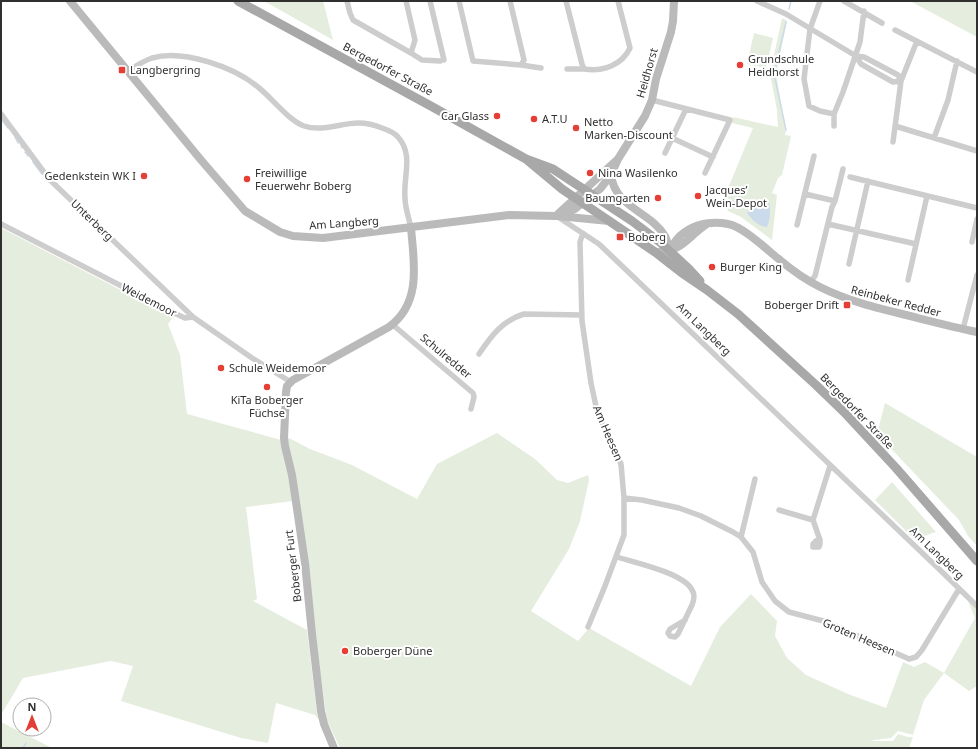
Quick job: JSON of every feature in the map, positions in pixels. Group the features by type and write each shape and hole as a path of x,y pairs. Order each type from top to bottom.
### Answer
{"main road":[{"name":"Bergedorfer Straße","path":"238,1 526,159 553,170 632,221 670,250 707,290"},
{"name":"Bergedorfer Straße","path":"526,159 562,189 655,252 738,314 844,412 896,468 977,562"}],"street":[{"name":"Am Langberg","path":"70,1 245,211 273,228 293,236 323,238 509,215 556,216 575,209 579,200"},
{"path":"347,1 353,20 422,60 442,60 430,1"},
{"path":"406,1 415,40 411,53"},
{"path":"459,1 472,61 541,68"},
{"path":"510,1 524,60 521,65"},
{"path":"566,1 584,69"},
{"path":"567,69 609,68 614,66 628,51 630,48 618,1"},
{"name":"Heidhorst","path":"670,1 673,10"},
{"name":"Heidhorst","path":"588,193 600,189 611,175 618,159 645,116 652,100 656,79 671,32 674,1"},
{"path":"757,1 786,14 856,56 861,64 893,82 901,80"},
{"path":"820,1 810,29 804,79 809,106 820,111 834,114"},
{"path":"844,1 882,23"},
{"path":"834,126 834,114 860,42 864,12"},
{"path":"895,30 977,72"},
{"path":"893,142 901,80 917,41"},
{"path":"128,71 143,62 160,56 183,56 201,60 227,69 257,86 295,121 304,126 315,128 358,123 375,125 397,136 404,145 407,157 404,198 411,228 414,273 413,286 406,309 393,325 291,382"},
{"path":"934,138 948,100 957,61"},
{"path":"652,100 730,120 705,173"},
{"path":"664,152 686,109"},
{"name":"Unterberg","path":"1,114 50,179 193,317"},
{"path":"895,126 977,151"},
{"path":"672,138 713,157"},
{"path":"797,225 814,156"},
{"name":"Heidhorst","path":"579,200 588,193 618,159"},
{"path":"810,282 815,276 832,207 835,202 844,169"},
{"path":"611,175 613,184 627,204 657,226 666,238 670,250 669,263"},
{"path":"850,177 977,208"},
{"path":"849,264 868,182"},
{"path":"562,189 564,208"},
{"path":"805,194 835,202"},
{"path":"908,280 927,196"},
{"path":"556,216 564,208 579,200"},
{"name":"Am Langberg","path":"556,216 599,244 977,606"},
{"path":"556,216 609,220"},
{"path":"972,242 977,219"},
{"name":"Reinbeker Redder","path":"655,252 679,247 703,227 712,223 728,224 737,227 792,270 810,282 852,301 977,332"},
{"name":"Weidemoor","path":"1,224 172,312 185,318 193,317 252,358 291,382"},
{"path":"828,224 916,244"},
{"name":"Am Heesen","path":"583,233 580,242 583,334 595,404 621,464 624,498 624,535 617,557 588,627"},
{"path":"963,329 977,275"},
{"path":"479,354 504,323 515,317 524,314 582,315"},
{"name":"Schulredder","path":"393,325 473,393 474,397 471,409"},
{"name":"Boberger Furt","path":"291,382 287,386 286,392 284,438 292,475 306,563 321,711 324,724 334,748"},
{"path":"819,538 812,520 830,466"},
{"path":"741,537 755,479"},
{"name":"Groten Heesen","path":"624,498 642,500 679,508 701,516 733,532 741,537 753,552 762,582 775,601 789,612 827,622 909,659 916,657 922,650 959,589"},
{"path":"779,510 812,520"},
{"path":"617,557 649,565 681,580 691,587 693,592 693,601 684,620"}],"green space":[{"path":"264,1 323,1 333,40"},
{"path":"910,1 977,1 977,37"},
{"path":"782,18 787,21 776,74 786,130 785,135 791,136 782,175 778,178 772,193 777,195 772,240 741,217 728,211 724,198 753,128 732,123 733,117 778,127 777,110 770,74"},
{"path":"754,33 773,38 766,68 747,64"},
{"path":"1,228 173,317 168,324 180,355 187,414 281,440 289,474 293,501 246,507 257,599 253,601 307,630 317,713 321,722 315,715 276,703 268,743 241,738 121,701 133,666 111,661 23,678 1,715"},
{"path":"885,403 977,457 977,546 968,536 959,520 877,434"},
{"path":"497,433 535,459 557,480 568,483 588,475 589,480 580,521 569,549 531,611 578,641 589,628 691,686 720,627 751,594 777,621 775,636 787,658 806,675 848,694 886,708 903,662 914,667 925,662 944,673 924,700 913,735 898,731 891,738 872,741 893,741 898,734 913,737 909,748 340,748 327,720 287,437 310,449 352,465 417,499 437,464"},
{"path":"892,482 936,532 914,539 875,500"},
{"path":"968,601 977,608 977,686 969,691 944,673 975,618"},
{"path":"1,722 12,728 12,737 30,737 52,748 1,748"}],"water":[{"path":"762,200 769,203 770,206 767,227 758,224 747,213 759,201"}],"waterway":[{"path":"789,9 791,1"},
{"path":"786,22 774,74 786,130"},
{"path":"1,119 8,128"},
{"path":"15,137 18,143"},
{"path":"25,152 28,156"},
{"path":"33,162 42,174"},
{"path":"23,748 26,743"}],"place":[{"name":"Grundschule Heidhorst","path":"740,65"},
{"name":"Langbergring","path":"122,70"},
{"name":"Car Glass","path":"497,116"},
{"name":"A.T.U","path":"534,119"},
{"name":"Netto Marken-Discount","path":"576,128"},
{"name":"Nina Wasilenko","path":"590,173"},
{"name":"Gedenkstein WK I","path":"144,176"},
{"name":"Freiwillige Feuerwehr Boberg","path":"247,179"},
{"name":"Jacques’ Wein-Depot","path":"698,196"},
{"name":"Baumgarten","path":"658,198"},
{"name":"Boberg","path":"620,237"},
{"name":"Burger King","path":"712,267"},
{"name":"Boberger Drift","path":"847,305"},
{"name":"Schule Weidemoor","path":"221,368"},
{"name":"KiTa Boberger Füchse","path":"267,387"},
{"name":"Boberger Düne","path":"345,651"}]}
